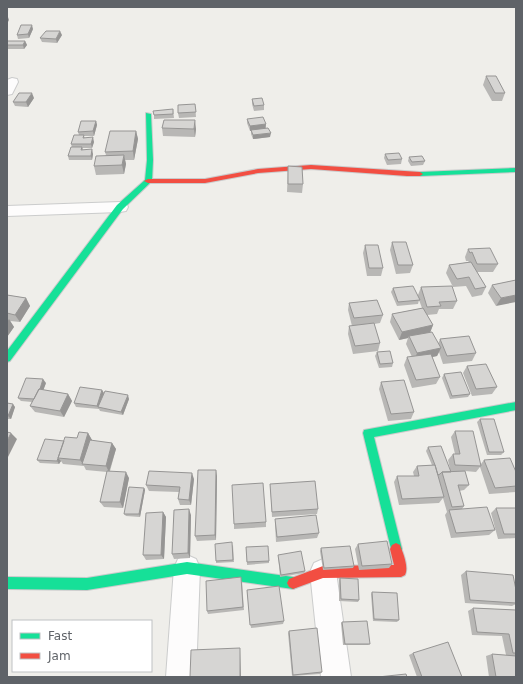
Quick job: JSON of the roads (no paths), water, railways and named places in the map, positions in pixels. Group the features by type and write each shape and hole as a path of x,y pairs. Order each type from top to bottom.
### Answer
{"street":[{"path":"7,358 120,207 148,181 150,160 148,114"},
{"path":"148,181 205,181 258,171 311,167 407,174 516,170"},
{"path":"7,211 120,207"},
{"path":"7,583 87,584 187,568 295,583 323,572 401,571 368,433 516,406"},
{"path":"181,677 187,568"},
{"path":"323,572 336,677"}]}
